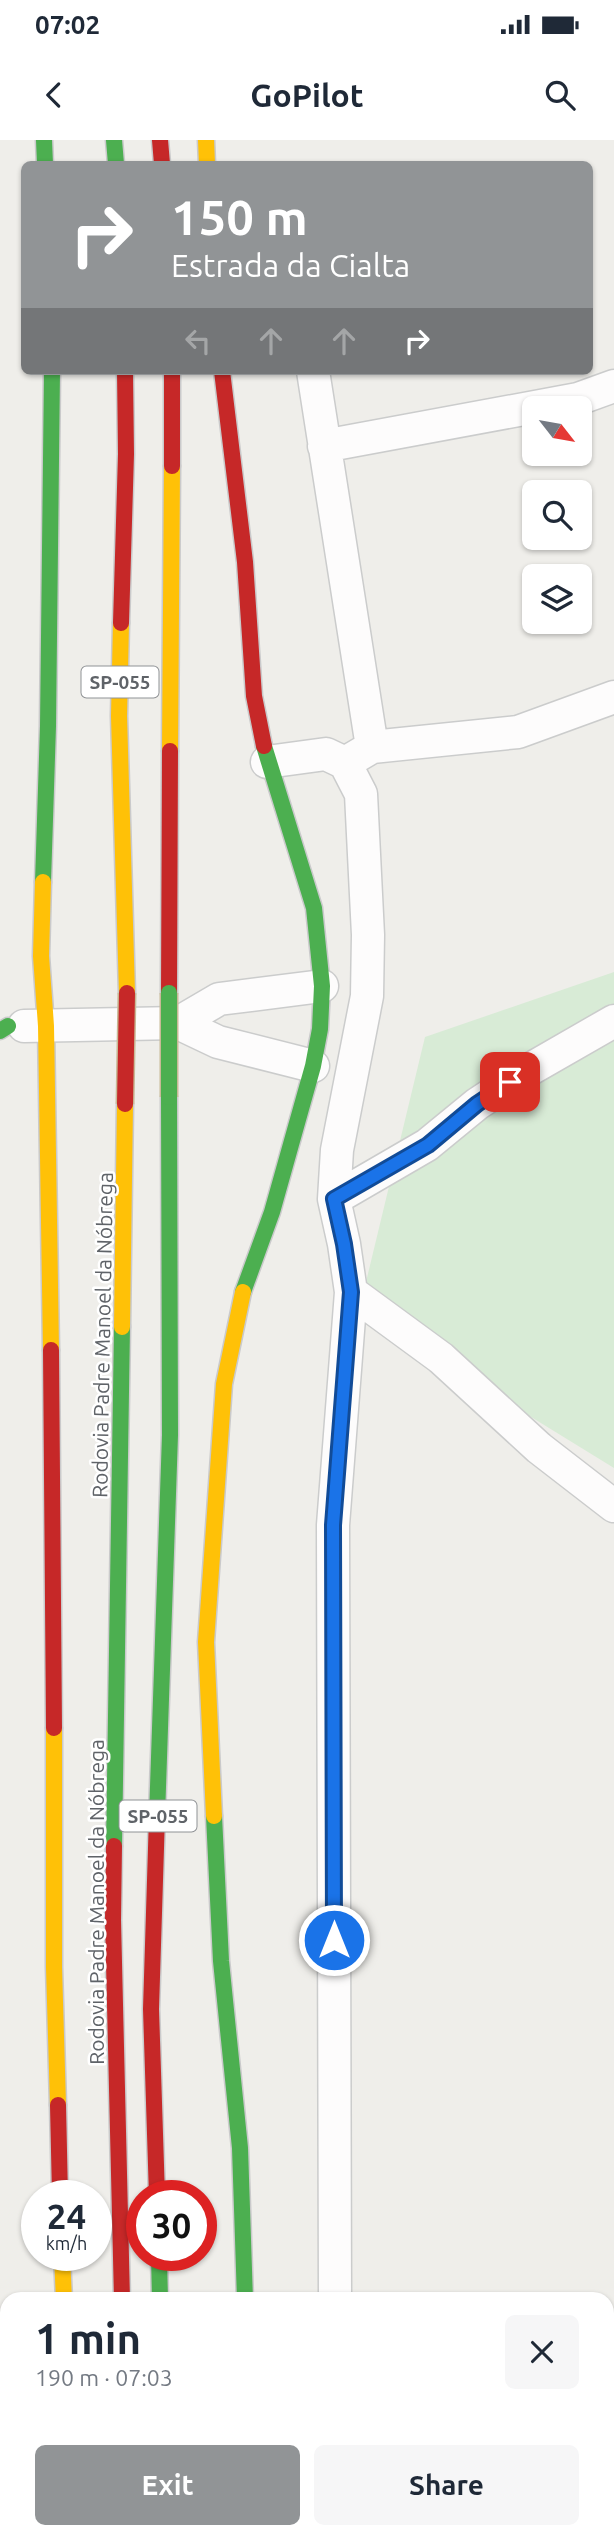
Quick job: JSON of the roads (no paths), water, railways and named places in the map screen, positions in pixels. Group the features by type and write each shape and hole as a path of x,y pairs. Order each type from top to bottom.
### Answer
{"highway":[{"path":"44,140 45,161"},
{"path":"114,140 117,161"},
{"path":"160,140 162,161"},
{"path":"206,140 207,161"},
{"path":"52,375 48,726 41,956 46,1026 54,1499 54,1953 61,2180"},
{"name":"Rodovia Padre Manoel da Nóbrega","path":"122,2292 113,1920 127,993 119,716 126,454 125,375"},
{"name":"SP-055","path":"156,2180 151,2010 170,1435 172,375"},
{"path":"222,375 245,562 254,696 267,762 297,848 314,908 322,986 320,1029 313,1066 276,1199 240,1300 224,1384 206,1642 220,1961 240,2148 245,2292"},
{"path":"63,2271 64,2292"},
{"path":"159,2271 160,2292"}],"street":[{"path":"314,375 372,747"},
{"path":"324,446 578,399 614,386"},
{"path":"345,763 372,747 518,732 614,698"},
{"path":"267,762 326,754 345,763 361,794 368,935 367,996 337,1150 334,1199 351,1292 333,1525 335,2292"},
{"path":"178,1023 219,999 322,986"},
{"path":"334,1199 428,1145 477,1104 527,1071 614,1021"},
{"path":"2,1027 178,1023 218,1042 313,1066"},
{"path":"351,1292 441,1358 539,1448 614,1506"}]}
